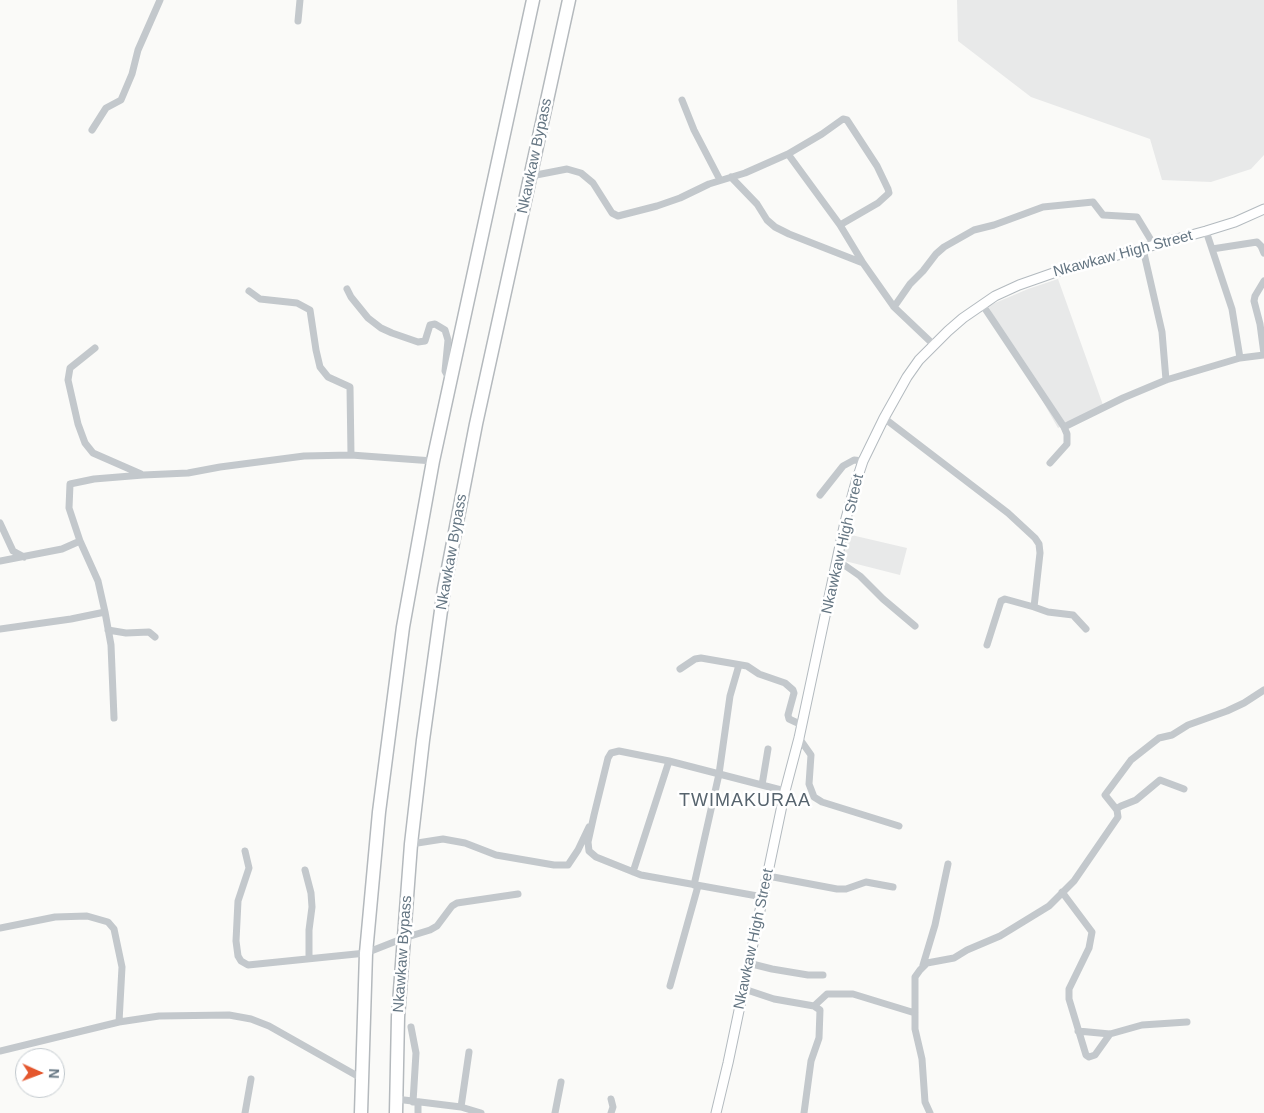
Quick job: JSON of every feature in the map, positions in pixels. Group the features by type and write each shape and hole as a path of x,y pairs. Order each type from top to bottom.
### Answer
{"highway":[{"path":"360,1113 366,952 379,812 403,627 433,461 533,0"},
{"name":"Nkawkaw Bypass","path":"396,1113 398,1017 410,844 444,589 476,424 568,0"}],"main road":[{"name":"Nkawkaw High Street","path":"716,1113 785,791 802,725 837,560 856,482 863,461 907,377 919,360 963,318 982,304 1019,286 1045,276 1235,222 1264,209"}],"street":[{"path":"92,130 106,108 120,100 132,74 138,50 160,0"},
{"path":"298,21 300,0"},
{"path":"682,100 694,130 720,180"},
{"path":"531,176 567,169 581,173 593,183 612,213 618,216 672,201 720,180 762,167 822,134 843,119 847,120 877,166 889,193 878,203 840,225"},
{"path":"788,154 840,225 863,263 894,307 934,345"},
{"path":"731,177 757,204 767,220 775,227 863,263"},
{"path":"894,307 910,284 944,247 974,230 1043,208 1093,202 1103,214 1137,217 1154,245"},
{"path":"1206,231 1235,321 1240,358"},
{"path":"1212,249 1257,242 1264,253"},
{"path":"1142,249 1162,332 1166,380"},
{"path":"1064,427 1123,398 1166,380 1240,358 1264,354 1260,324 1254,301 1264,281"},
{"path":"347,289 368,318 392,333 418,342 425,341 430,325 435,324 445,330 448,340 446,371 450,380"},
{"path":"248,291 260,299 297,302 310,310 320,367 328,377 350,387 351,455"},
{"path":"982,304 1067,434 1067,444 1050,463"},
{"path":"95,348 70,368 68,380 78,424 85,443 93,453 143,475"},
{"path":"884,418 1008,513 1035,538 1040,552 1034,607"},
{"path":"114,718 111,653 105,612 98,581 80,541 69,508 70,484 94,479 188,473 283,457 351,455 433,461"},
{"path":"820,495 843,466 854,460 863,461"},
{"path":"0,523 13,551 25,557"},
{"path":"0,561 62,549 80,541"},
{"path":"837,560 860,576 883,599 915,626"},
{"path":"987,645 1000,601 1005,599 1048,612 1073,615 1086,629"},
{"path":"0,628 71,619 105,612"},
{"path":"108,630 126,634 148,632 155,637"},
{"path":"680,669 698,658 747,666 759,674 785,684 793,690 794,693 788,715 789,719 802,725"},
{"path":"670,986 696,886 719,774 730,696 739,665"},
{"path":"923,965 954,958 967,950 1000,936 1049,906 1074,881 1116,820 1118,813 1105,795 1131,760 1159,738 1172,735 1188,725 1227,711 1264,690"},
{"path":"799,738 810,755 809,784 814,797 822,802 899,826"},
{"path":"762,785 768,749"},
{"path":"763,896 696,886 641,875 596,857 589,851 588,842 608,758 611,753 619,751 669,761 785,791"},
{"path":"633,872 669,761"},
{"path":"1116,809 1136,800 1160,780 1184,789"},
{"path":"410,844 443,839 465,843 496,855 554,865 568,865 578,850 594,815"},
{"path":"245,851 249,868 238,901 236,941 241,961 248,965 366,952 430,930 437,926 452,906 457,903 518,894"},
{"path":"930,1113 925,1102 922,1059 915,1033 915,977 923,965 935,925 948,864"},
{"path":"305,870 311,892 312,907 309,930 309,958"},
{"path":"768,876 837,889 846,889 866,882 893,887"},
{"path":"1062,892 1092,932 1089,948 1069,989 1069,999 1086,1055 1089,1057 1095,1055 1110,1034"},
{"path":"0,928 55,917 87,916 108,922 114,929 122,967 119,1022"},
{"path":"748,963 808,975 823,975"},
{"path":"744,989 774,1000 814,1006 820,1010 819,1038 811,1061 804,1113"},
{"path":"814,1006 827,994 853,994 915,1014"},
{"path":"0,1051 119,1022 159,1016 229,1015 251,1019 292,1037 361,1078"},
{"path":"1078,1031 1110,1034 1142,1025 1187,1022"},
{"path":"411,1027 416,1053 416,1102 418,1113"},
{"path":"461,1107 469,1052"},
{"path":"245,1113 251,1079"},
{"path":"555,1113 561,1082"},
{"path":"396,1099 461,1107 480,1113"},
{"path":"611,1099 613,1107 611,1113"}],"shaded area":[{"path":"957,0 1264,0 1264,155 1251,169 1211,182 1162,180 1150,139 1031,97 958,41"},
{"path":"1058,279 1103,405 1058,428 988,306"},
{"path":"847,534 907,548 900,575 841,560"}],"district":[{"name":"TWIMAKURAA","path":"745,801"}]}
